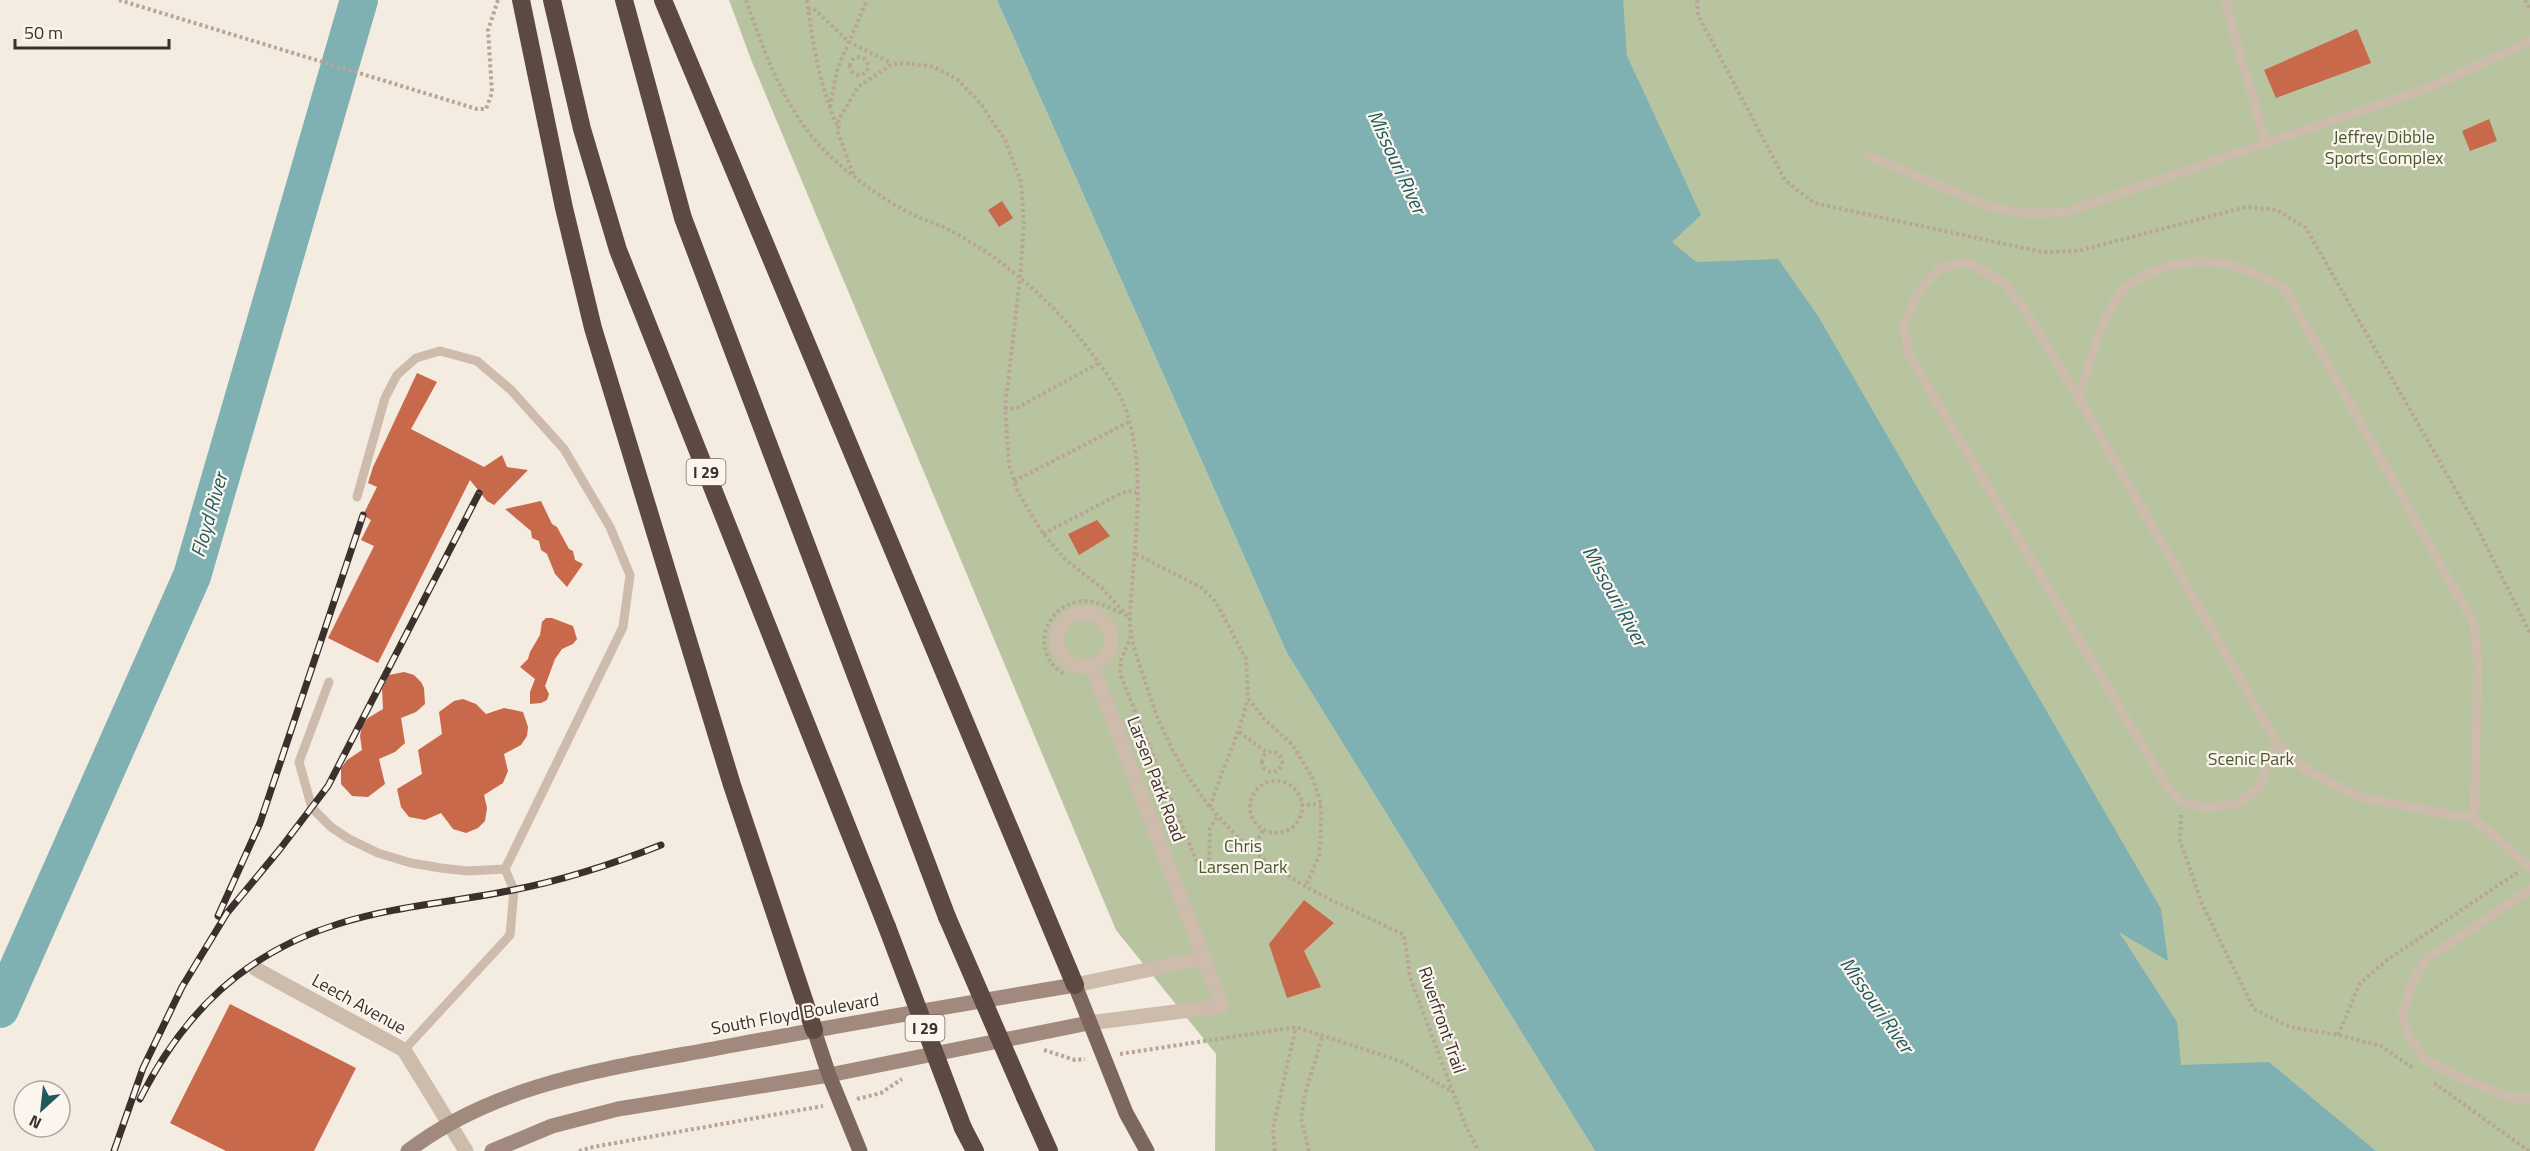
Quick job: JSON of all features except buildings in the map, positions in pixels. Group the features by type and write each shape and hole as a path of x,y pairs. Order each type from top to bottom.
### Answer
{"highway":[{"path":"521,0 526,33 592,328 732,785 814,1030"},
{"path":"624,0 683,218 947,917 1049,1151"},
{"path":"663,0 1075,985"},
{"name":"I 29","path":"553,4 582,129 618,250 887,927 963,1128 975,1151"}],"main road":[{"path":"1075,985 1126,1113 1147,1151"},
{"name":"South Floyd Boulevard","path":"408,1151 473,1110 517,1092 580,1075 814,1030 1075,985"},
{"path":"492,1151 552,1126 618,1109 828,1075 1089,1023"},
{"path":"814,1030 828,1075 860,1151"}],"street":[{"name":"Larsen Park Road","path":"1089,1023 1222,1006 1092,666"},
{"name":"South Floyd Boulevard","path":"1075,985 1204,958"},
{"name":"Leech Avenue","path":"256,969 404,1050 466,1151"}],"lane":[{"path":"2225,0 2265,142"},
{"path":"1869,156 1988,206 2025,214 2066,212 2433,86 2530,41"},
{"path":"2277,743 2259,788 2236,804 2205,807 2182,802 2167,788 1910,355 1904,326 1919,290 1940,268 1967,262 2004,283 2025,310 2079,399 2277,743 2305,769 2360,797 2474,819 2528,866"},
{"path":"2079,399 2101,328 2119,294 2143,276 2179,262 2224,262 2255,272 2285,289 2474,624 2478,664 2474,819"},
{"path":"357,497 385,398 397,375 416,358 440,351 477,361 511,390 564,449 610,527 630,575 623,627 505,868 514,890 510,935 404,1050"},
{"path":"329,682 299,762 312,808 331,827 378,853 449,869 467,871 505,868"},
{"path":"2530,889 2425,960 2413,981 2402,1015 2409,1038 2427,1061 2463,1079 2511,1098 2530,1098"}],"path":[{"path":"119,0 470,109 486,109 492,98 488,30 498,0"},
{"path":"746,0 768,64 787,102 815,140 877,194 905,210 954,232 999,261 1020,278 1061,315 1099,363 1117,391 1136,444 1136,554 1130,618 1131,636 1153,706 1174,749 1210,807 1272,866 1306,885 1319,856 1321,804 1318,789 1292,744 1265,720 1248,698"},
{"path":"807,0 817,64 829,108 853,174"},
{"path":"829,108 837,70 867,0"},
{"path":"2525,0 2530,10"},
{"path":"808,9 813,8 849,42 892,64 909,63 934,67 957,79 980,103 1005,140 1021,182 1024,223 1005,408 1007,448 1014,481 1027,510 1043,534 1067,561 1101,588 1130,618"},
{"path":"864,59 867,52"},
{"path":"858,57 864,59 868,67 864,73 855,75 850,68 853,60 858,57"},
{"path":"838,129 839,119 847,102 858,87 892,64"},
{"path":"864,73 869,79"},
{"path":"1005,408 1015,409 1099,363"},
{"path":"1014,481 1129,422"},
{"path":"1043,534 1118,495 1127,491 1136,492"},
{"path":"1136,554 1202,588 1216,603 1246,659 1248,698 1239,732 1225,761 1210,807"},
{"path":"1063,674 1054,667 1044,646 1047,623 1057,611 1068,604 1083,601 1114,609 1130,618"},
{"path":"1131,636 1121,660 1120,674 1199,867 1209,875 1210,828 1218,816"},
{"path":"1239,732 1267,753 1277,753 1281,759 1281,765 1274,772"},
{"path":"1267,753 1263,758 1263,767 1274,772"},
{"path":"1274,772 1275,782"},
{"path":"1275,782 1286,783 1293,788 1298,794 1301,805 1299,819 1287,831 1271,833 1263,830 1252,817 1251,800 1261,786 1275,782"},
{"path":"2182,802 2180,840 2198,894 2254,1009 2289,1027 2338,1035 2381,1046 2419,1072"},
{"path":"1301,805 1321,804"},
{"path":"1253,849 1263,830"},
{"path":"2338,1035 2360,983 2387,960 2528,866"},
{"name":"Riverfront Trail","path":"1306,885 1404,935 1410,977 1466,1127 1479,1151"},
{"path":"1275,1151 1272,1128 1296,1027"},
{"path":"1309,1151 1301,1118 1305,1094 1323,1035"},
{"path":"2428,1079 2529,1151"}],"green space":[{"name":"Chris Larsen Park","path":"729,0 997,0 1287,653 1595,1151 1215,1151 1216,1054 1116,930 752,62"},
{"name":"Scenic Park","path":"1528,0 2530,0 2530,1151 2156,1151"}],"water":[{"name":"Missouri River","path":"997,0 1623,0 1627,56 1701,215 1672,242 1696,262 1778,259 1818,316 2161,909 2168,961 2119,932 2177,1022 2181,1065 2269,1062 2376,1151 1595,1151 1287,653"}],"waterway":[{"name":"Floyd River","path":"0,1009 192,576 359,0"}],"railway":[{"path":"114,1151 143,1068 182,987 227,913 328,786 479,493"},
{"path":"218,916 260,823 363,515"},
{"path":"140,1099 176,1039 197,1013 246,969 274,951 305,936 359,918 532,886 607,865 661,845"}],"park label":[{"name":"Jeffrey Dibble Sports Complex","path":"2384,147"}]}
